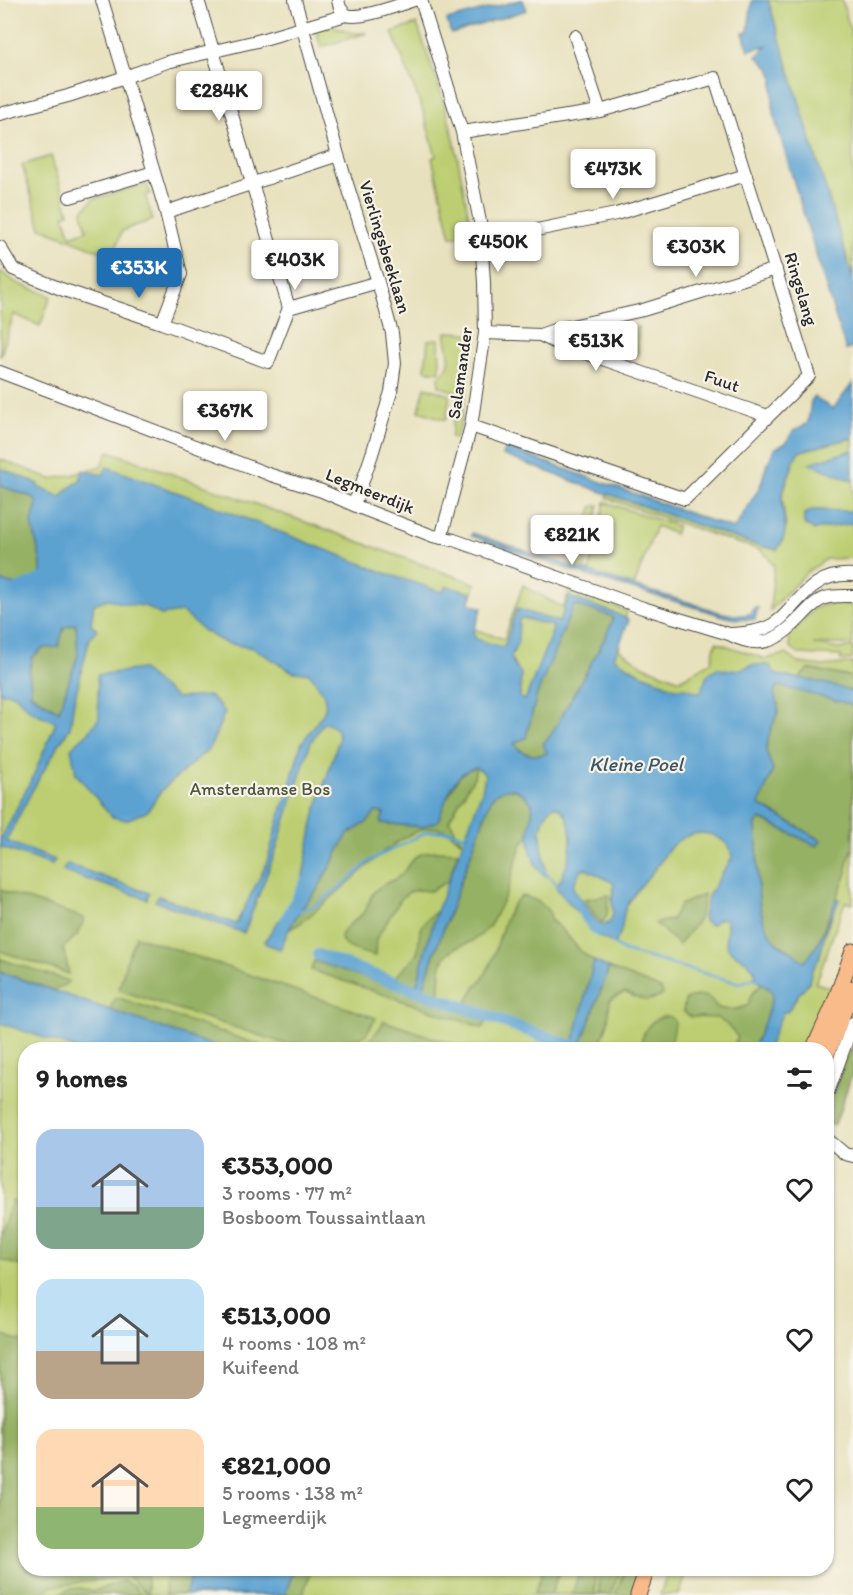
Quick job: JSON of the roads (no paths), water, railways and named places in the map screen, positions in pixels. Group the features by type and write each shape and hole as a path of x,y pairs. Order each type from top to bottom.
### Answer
{"main road":[{"path":"817,1042 833,1007 853,951"},
{"path":"832,1042 853,988"},
{"path":"638,1595 645,1576"}],"street":[{"path":"102,0 166,212 181,274 162,323"},
{"path":"0,247 13,269 61,289 268,362 290,308 198,0"},
{"name":"Vierlingsbeeklaan","path":"295,0 338,155 392,333 395,363 391,392 358,495 353,504"},
{"path":"0,114 68,96 167,62 256,41 303,27 341,8 353,17 414,0"},
{"name":"Salamander","path":"422,0 462,132 482,241 485,333 471,426 441,538"},
{"path":"575,36 600,111"},
{"name":"Ringslang","path":"462,132 600,111 716,78 809,376 685,499 471,426"},
{"path":"166,212 338,155"},
{"path":"70,197 154,172"},
{"path":"482,241 616,214 746,175"},
{"path":"485,333 540,335 643,310 776,269"},
{"path":"290,308 378,282"},
{"name":"Fuut","path":"540,335 556,343 768,416"},
{"name":"Legmeerdijk","path":"0,372 271,475 322,491 441,538 454,540 643,608 729,634 742,641 770,641 793,625 823,598 836,595 853,596"},
{"name":"Legmeerdijk","path":"729,634 744,633 772,625 823,578 853,575"},
{"path":"834,1076 853,1023"},
{"path":"834,1145 845,1154 853,1156"}],"water":[{"path":"523,0 527,10 451,34 447,20"},
{"path":"752,0 768,0 853,278 853,348 846,350 773,113 771,70 757,56 767,45 749,50 743,33 748,32"},
{"path":"853,383 853,438 798,452 782,496 785,529 782,542 777,550 749,543 599,491 503,455 506,448 734,529 760,487 774,449 786,443 793,431 808,423 811,401 814,397 833,409"},
{"path":"853,450 853,481 809,463"},
{"name":"Kleine Poel","path":"107,467 388,574 442,592 447,586 472,593 469,603 482,608 473,632 476,639 502,647 517,609 559,622 569,597 629,620 614,658 638,672 675,688 686,688 700,693 707,676 717,668 725,670 742,669 751,665 769,665 777,675 827,684 853,693 853,705 779,686 774,694 778,712 770,731 766,751 773,770 759,805 821,840 817,846 761,819 756,824 759,897 764,921 777,942 803,961 813,951 837,898 840,899 826,930 819,959 812,970 809,982 787,1012 783,1012 770,1042 756,1042 773,996 770,989 753,978 756,974 751,965 728,948 726,920 721,918 710,925 704,921 703,917 708,896 732,858 725,843 711,834 697,833 684,837 673,845 628,904 619,936 614,944 589,929 556,888 564,872 571,845 570,827 565,814 553,806 543,822 541,840 546,876 535,863 531,851 529,833 531,803 515,789 502,790 491,799 421,996 415,994 437,911 482,791 485,776 477,768 463,773 453,784 438,821 422,827 381,823 384,813 376,812 366,823 348,834 317,890 300,910 280,949 266,944 265,941 275,925 298,902 315,813 339,739 337,730 328,723 323,723 311,742 274,856 244,933 155,901 158,896 236,924 266,865 301,744 324,712 325,706 322,691 309,673 293,672 253,648 225,643 204,631 182,612 161,615 145,606 108,599 94,604 91,624 97,630 90,637 70,728 33,789 6,841 55,860 52,865 0,847 0,841 35,772 56,722 32,711 14,695 0,693 0,581 28,588 34,586 41,572 41,563 32,523 37,503 32,497 0,486 0,468 39,484 38,487 61,497 80,481 83,470 103,475","holes":["574,605 611,616 613,620 551,735 543,744 547,753 533,755 520,750 514,743 526,738 537,694","522,618 553,626 525,700 520,698 521,673 511,658 518,641 519,620","76,624 78,655 59,711 30,694 29,673 32,658 43,648 58,647 64,627","586,869 614,885 613,914 609,923 601,925 597,922 573,888 580,870"]},
{"path":"812,510 853,511 853,523 814,530 804,524 804,515"},
{"path":"472,533 719,612 743,615 750,614 755,607 758,608 755,619 729,618 588,576 471,536"},
{"path":"141,669 176,698 210,696 225,712 210,748 161,791 147,812 126,820 112,817 76,774 71,748 89,732 99,718 97,675"},
{"path":"67,864 149,893 147,899 65,872 63,870"},
{"path":"594,961 609,968 582,1042 574,1042"},
{"path":"0,972 203,1042 56,1042 0,1023"},
{"path":"192,1576 292,1576 285,1595 185,1595"}],"waterway":[{"path":"0,598 51,575"},
{"path":"297,911 315,906 371,860 427,832 450,831 467,837"},
{"path":"543,870 559,887"},
{"path":"286,920 306,882"},
{"path":"577,911 592,932 598,936"},
{"path":"612,943 624,951 739,983 757,978"},
{"path":"318,955 560,1042"}],"park label":[{"name":"Amsterdamse Bos","path":"260,789"}]}
